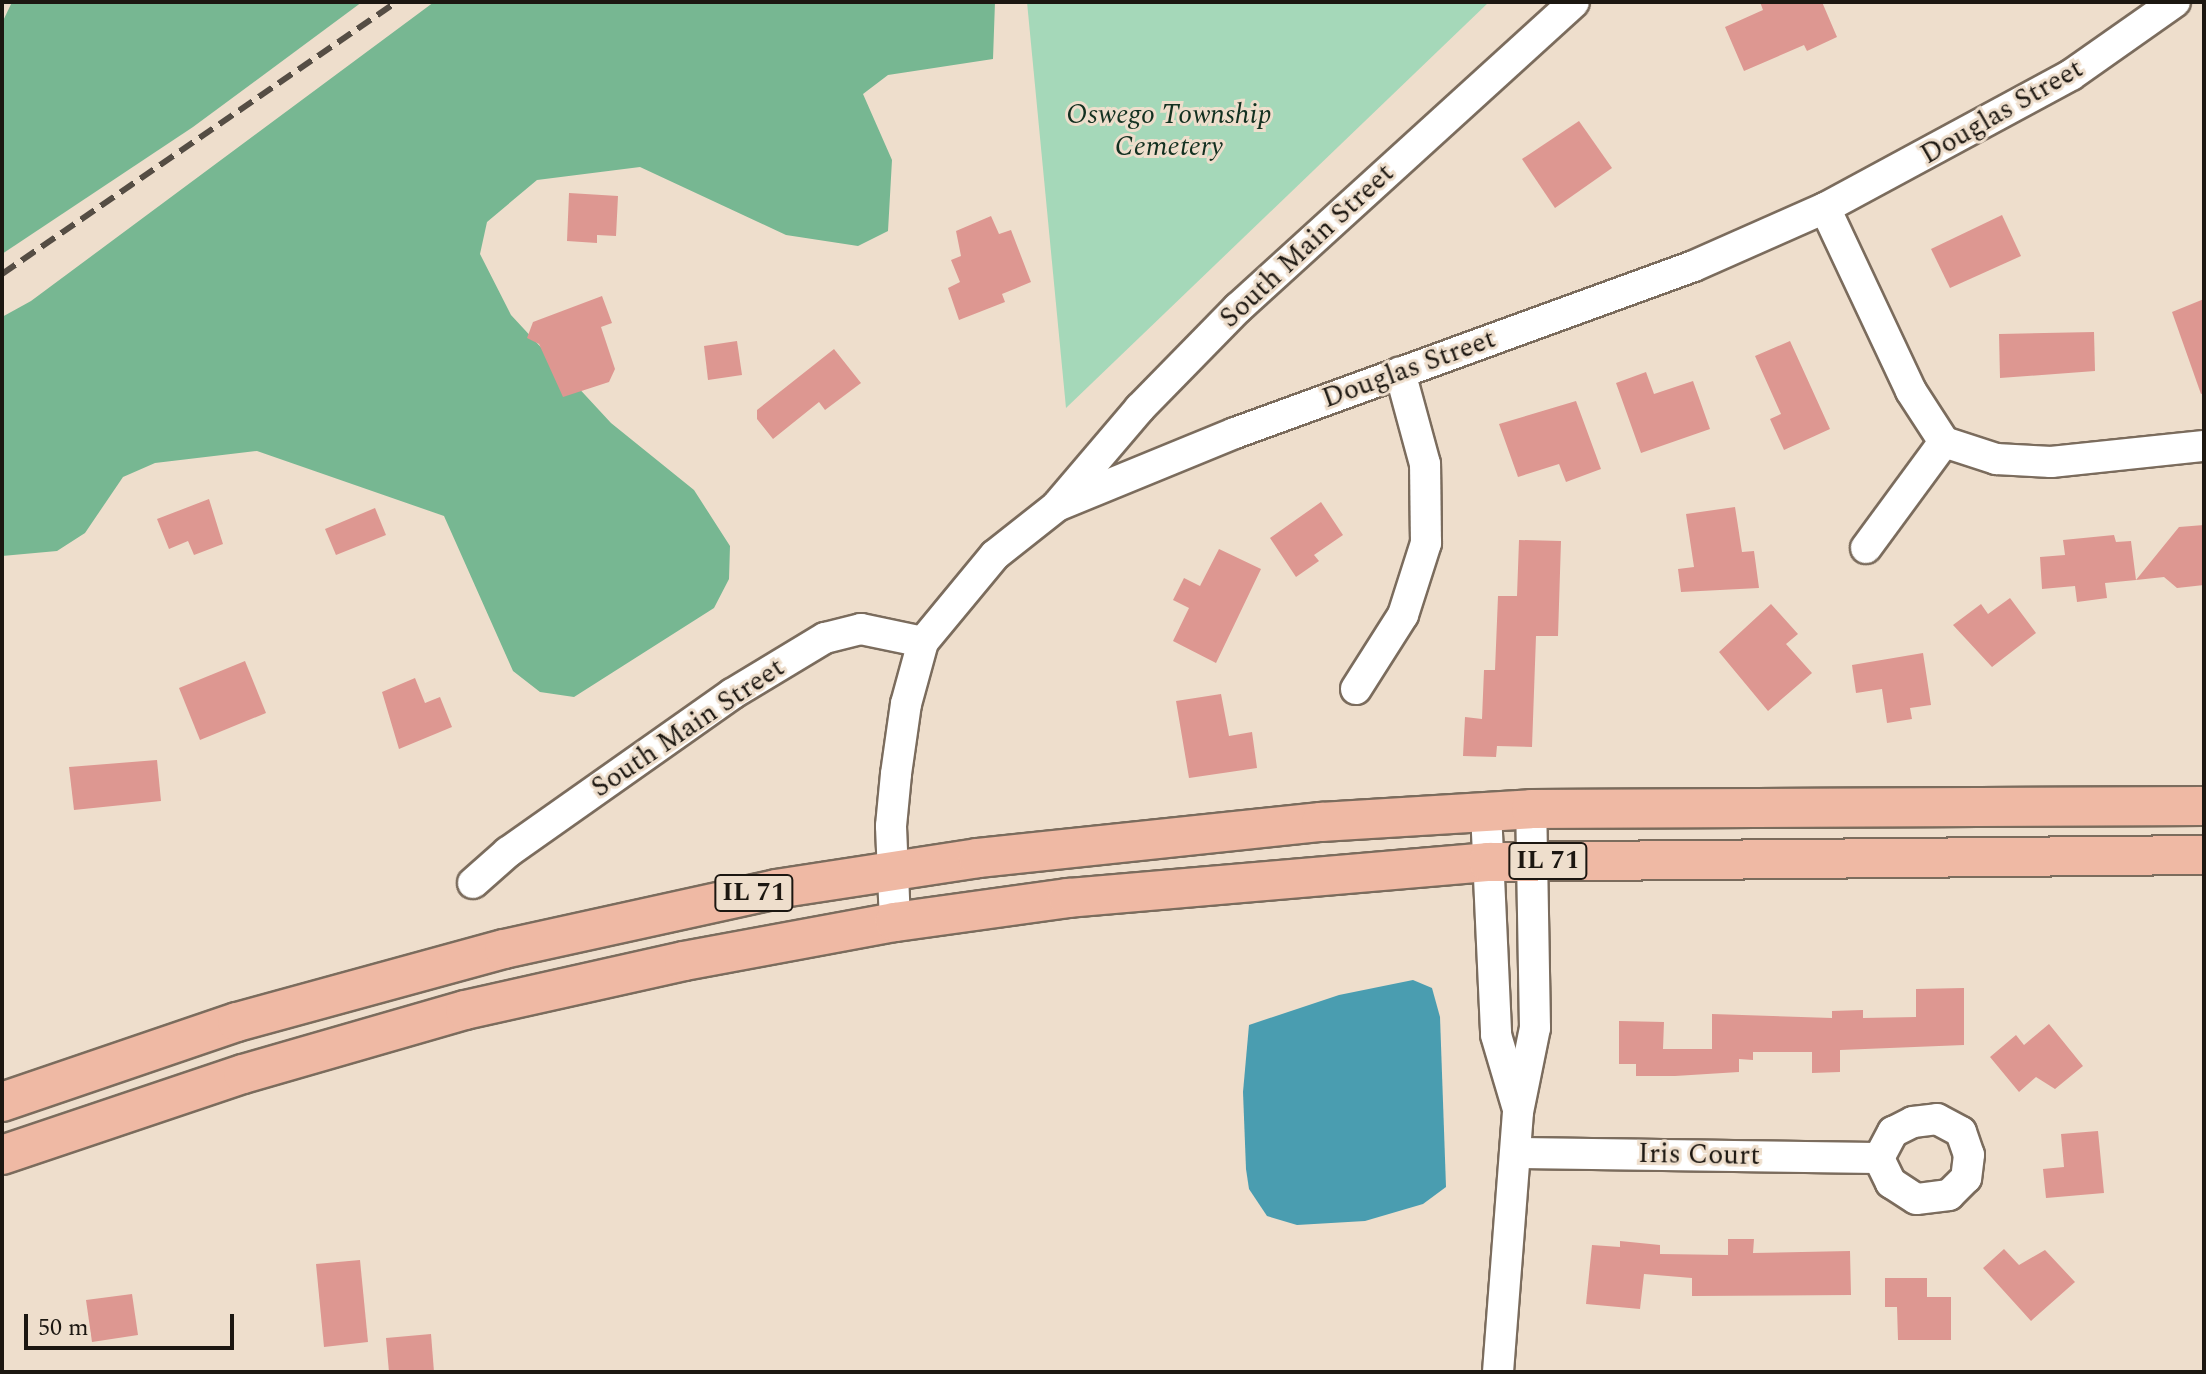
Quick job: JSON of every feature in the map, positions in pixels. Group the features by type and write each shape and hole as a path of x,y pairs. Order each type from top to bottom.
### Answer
{"main road":[{"name":"IL 71","path":"2,1102 237,1022 504,949 776,889 893,870 1126,840 1486,811 2204,806"},
{"name":"IL 71","path":"2,1155 243,1074 465,1010 895,922 1242,881 1488,862 2204,855"}],"street":[{"name":"South Main Street","path":"1057,506 1140,408 1238,308 1574,2"},
{"name":"Douglas Street","path":"895,922 893,870 898,760 923,642 995,555 1057,506 1400,372 1694,266 1825,208 2071,75 2175,2"},
{"path":"1825,208 1911,391 1944,442 1996,459 2051,462 2204,446"},
{"path":"1356,689 1403,615 1426,543 1425,464 1400,372"},
{"path":"1866,548 1944,442"},
{"name":"South Main Street","path":"473,883 508,852 732,694 825,638 861,629 923,642"},
{"path":"1498,1372 1518,1153 1518,1112 1535,1028 1531,809"},
{"path":"1486,811 1496,1035 1518,1112"},
{"name":"Iris Court","path":"1518,1153 1879,1158"}],"green space":[{"path":"12,2 362,2 193,127 2,254 2,23"},
{"path":"434,2 995,2 993,59 888,75 863,94 892,160 888,231 858,246 786,235 640,167 537,180 487,222 480,254 511,315 611,423 694,490 730,546 729,579 714,608 574,697 540,692 513,671 444,516 257,451 155,463 123,477 85,533 57,551 2,556 2,317 31,301"},
{"name":"Oswego Township Cemetery","path":"1027,2 1489,2 1066,408"}],"water":[{"path":"1413,980 1432,988 1440,1017 1446,1187 1423,1204 1365,1221 1297,1225 1267,1216 1249,1189 1246,1169 1243,1092 1249,1025 1339,995"}],"building":[{"path":"1760,2 1822,2 1837,37 1807,51 1804,45 1744,71 1725,27 1763,10"},
{"path":"1579,121 1612,168 1555,208 1522,159"},
{"path":"569,193 618,196 616,236 597,235 597,243 567,241"},
{"path":"2002,215 2021,256 1950,288 1931,249"},
{"path":"991,216 999,234 1011,230 1031,282 1002,294 1005,302 959,320 948,288 960,282 951,260 961,256 956,231"},
{"path":"602,296 612,323 601,327 615,369 609,382 563,397 539,344 527,338 533,322"},
{"path":"2204,299 2204,393 2201,394 2172,312"},
{"path":"2094,332 2095,371 2000,378 1999,334"},
{"path":"737,341 742,375 708,380 704,346"},
{"path":"1790,341 1830,429 1784,450 1770,419 1781,414 1755,356"},
{"path":"834,349 861,383 825,410 819,402 773,439 757,419 757,410"},
{"path":"1646,372 1654,394 1693,381 1710,429 1641,453 1616,383"},
{"path":"1576,401 1601,469 1566,482 1559,464 1518,477 1499,424"},
{"path":"209,499 223,544 194,555 188,541 169,549 157,519"},
{"path":"1321,502 1343,535 1314,555 1319,561 1296,577 1270,538"},
{"path":"1735,507 1742,552 1754,551 1759,588 1681,592 1678,569 1694,567 1686,514"},
{"path":"375,508 386,535 336,555 325,529"},
{"path":"2204,525 2204,585 2177,588 2164,577 2136,580 2179,527"},
{"path":"2114,535 2116,542 2131,541 2136,580 2105,583 2107,598 2077,602 2075,586 2042,589 2040,557 2065,555 2063,540"},
{"path":"1519,540 1561,541 1558,636 1536,636 1532,747 1497,746 1496,757 1463,756 1465,717 1482,719 1484,670 1495,670 1498,596 1517,596"},
{"path":"1219,549 1261,569 1216,663 1173,641 1189,608 1173,600 1184,578 1200,586"},
{"path":"2010,598 2036,633 1992,667 1953,625 1981,604 1988,614"},
{"path":"1771,604 1798,634 1786,644 1812,673 1768,711 1719,652"},
{"path":"1923,653 1931,705 1910,708 1912,719 1887,723 1882,689 1856,693 1852,665"},
{"path":"245,661 266,713 200,740 179,688"},
{"path":"415,678 425,703 440,697 452,727 399,749 382,692"},
{"path":"1221,694 1229,736 1252,732 1257,768 1189,778 1176,701"},
{"path":"157,760 161,801 74,810 69,767"},
{"path":"1964,988 1964,1045 1840,1050 1840,1072 1812,1073 1812,1052 1753,1052 1753,1060 1739,1059 1739,1072 1675,1076 1636,1076 1636,1064 1619,1064 1619,1021 1664,1022 1663,1049 1712,1049 1712,1014 1832,1018 1832,1011 1863,1010 1863,1018 1916,1017 1916,989"},
{"path":"2049,1024 2083,1066 2055,1089 2036,1077 2019,1092 1990,1057 2016,1035 2024,1045"},
{"path":"2098,1131 2104,1193 2046,1198 2043,1169 2064,1167 2061,1134"},
{"path":"1728,1239 1754,1239 1753,1253 1850,1251 1851,1295 1692,1296 1692,1278 1644,1274 1640,1309 1586,1304 1592,1245 1620,1247 1620,1241 1660,1245 1660,1254 1728,1255"},
{"path":"2004,1249 2019,1265 2045,1250 2075,1282 2031,1321 1983,1268"},
{"path":"360,1260 368,1342 324,1347 316,1264"},
{"path":"1885,1278 1927,1278 1927,1297 1951,1297 1951,1340 1898,1340 1897,1307 1885,1307"},
{"path":"132,1294 138,1335 92,1342 86,1300"},
{"path":"431,1334 434,1372 389,1372 386,1338"}],"railway":[{"path":"2,274 397,2"}]}
